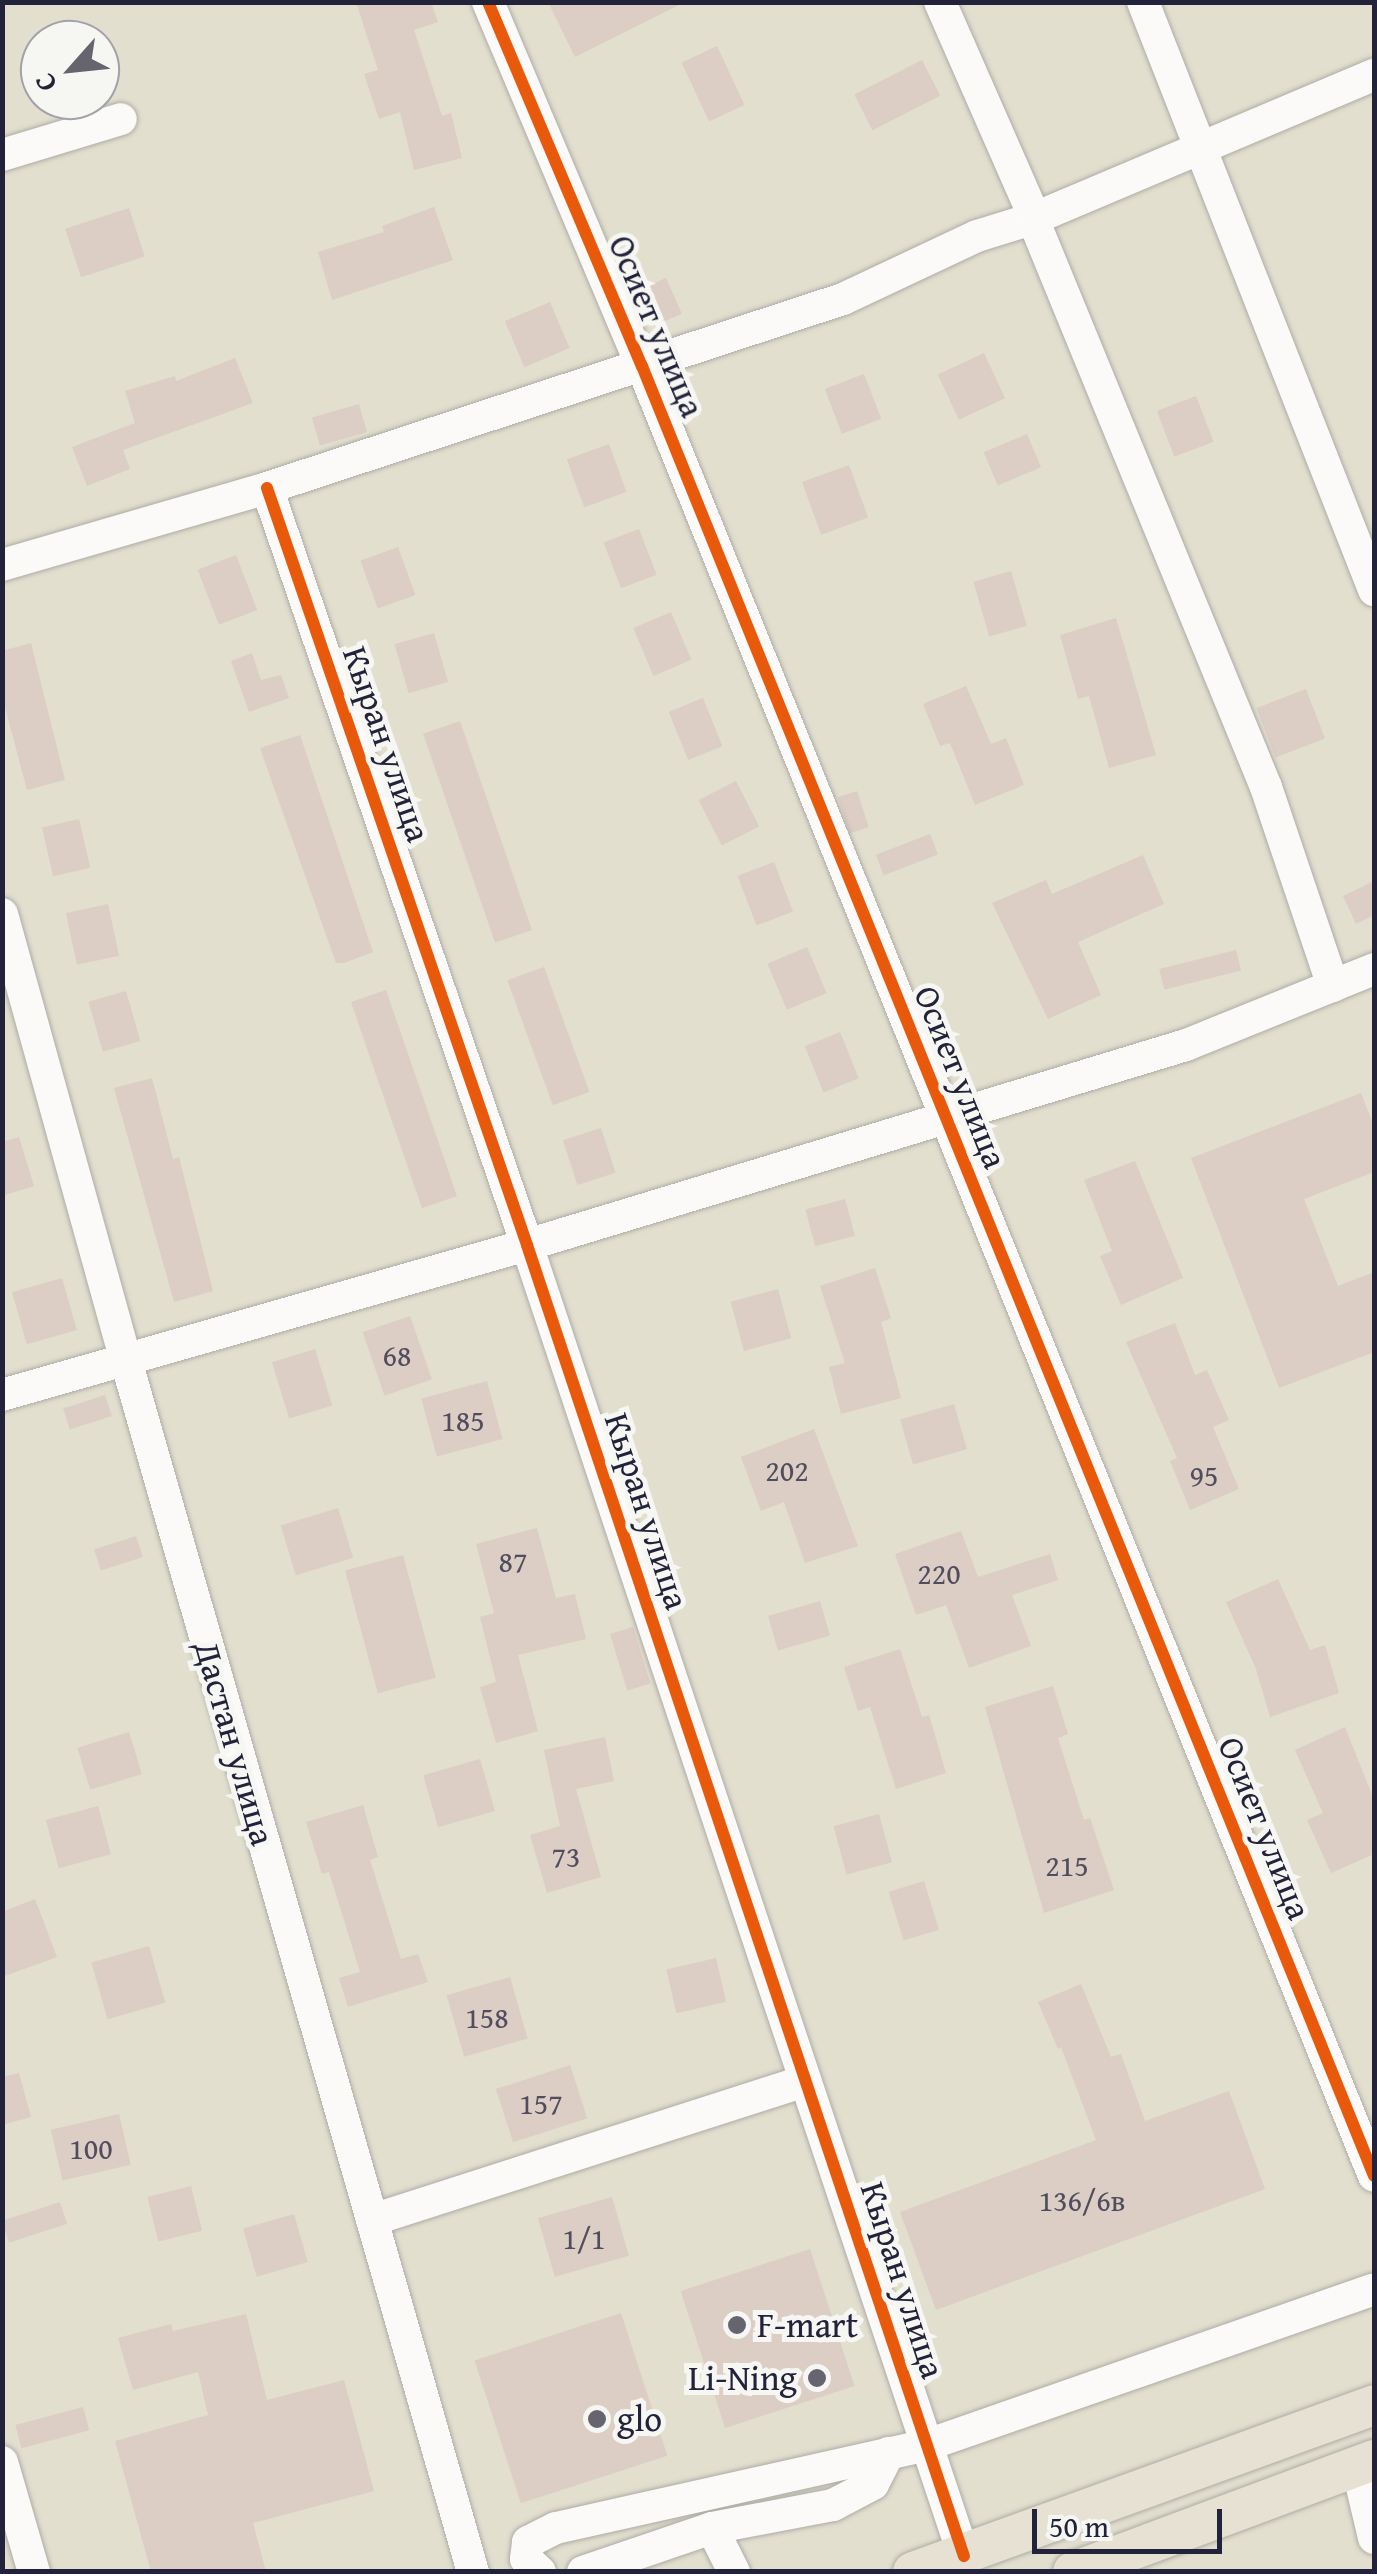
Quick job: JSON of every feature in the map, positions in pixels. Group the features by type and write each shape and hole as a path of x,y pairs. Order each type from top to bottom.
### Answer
{"main road":[{"path":"913,2572 1374,2405"},
{"path":"1073,2572 1366,2463"}],"street":[{"name":"Осиет улица","path":"488,2 642,366 1374,2176"},
{"path":"940,2 1034,218 1266,787 1333,986"},
{"path":"1143,2 1374,590"},
{"path":"2,565 267,488 842,299 976,236 1034,218 1374,75"},
{"path":"2,155 121,119"},
{"name":"Кыран улица","path":"267,488 527,1246 964,2556"},
{"name":"Дастан улица","path":"2,914 124,1357 473,2572"},
{"path":"2,1394 527,1246 1186,1044 1374,969"},
{"path":"372,2220 806,2081"},
{"path":"493,2572 533,2565 528,2542 556,2528 926,2444 1374,2289"},
{"path":"583,2572 712,2528 833,2505 873,2484 888,2454"},
{"path":"2,2462 34,2572"},
{"path":"1366,2463 1374,2538"},
{"path":"712,2528 734,2572"}],"building":[{"path":"356,2 431,2 438,22 414,30 442,116 451,113 462,158 414,170 400,112 379,119 364,74 378,70"},
{"path":"548,2 685,2 575,57"},
{"path":"717,46 744,105 709,121 682,62"},
{"path":"922,60 940,96 872,130 854,95"},
{"path":"434,207 453,260 332,300 318,252 384,232 382,226"},
{"path":"129,208 145,257 81,277 65,229"},
{"path":"666,278 682,314 657,325 641,289"},
{"path":"550,302 570,348 524,367 505,321"},
{"path":"984,353 1005,398 959,420 938,375"},
{"path":"235,358 253,403 123,450 130,469 87,486 72,447 135,423 125,391 175,376 176,381"},
{"path":"864,374 881,419 842,434 825,389"},
{"path":"1196,396 1214,442 1174,457 1157,411"},
{"path":"359,404 367,432 320,445 312,418"},
{"path":"1027,434 1041,467 998,486 984,452"},
{"path":"609,444 626,492 584,507 567,459"},
{"path":"849,465 868,518 821,535 802,482"},
{"path":"639,529 657,575 621,588 604,543"},
{"path":"398,547 415,595 378,609 360,561"},
{"path":"236,555 257,610 219,625 198,570"},
{"path":"1011,571 1027,626 989,637 974,582"},
{"path":"671,612 691,660 654,676 633,628"},
{"path":"1116,618 1156,755 1109,768 1089,696 1078,699 1060,635"},
{"path":"434,633 448,682 409,693 395,644"},
{"path":"31,643 65,780 27,790 2,696 2,651"},
{"path":"252,653 261,680 281,675 289,698 249,712 231,661"},
{"path":"966,686 991,744 1006,738 1024,785 975,805 950,743 940,746 923,704"},
{"path":"1306,689 1325,738 1276,757 1257,708"},
{"path":"703,698 722,746 688,760 669,712"},
{"path":"460,721 532,930 495,943 423,734"},
{"path":"300,735 373,952 344,963 336,963 260,748"},
{"path":"736,781 759,826 722,846 699,800"},
{"path":"857,791 869,827 850,833 838,797"},
{"path":"79,819 90,868 53,876 42,828"},
{"path":"930,834 938,855 884,875 876,855"},
{"path":"1143,855 1164,904 1078,942 1101,995 1048,1019 992,903 1046,880 1052,894"},
{"path":"774,862 793,911 757,925 738,876"},
{"path":"1374,881 1374,915 1356,924 1343,896"},
{"path":"108,904 119,956 77,965 66,913"},
{"path":"807,947 827,993 787,1010 767,964"},
{"path":"1236,950 1241,970 1164,989 1159,969"},
{"path":"544,967 589,1092 553,1105 507,980"},
{"path":"386,990 457,1196 422,1208 351,1002"},
{"path":"126,991 140,1041 103,1052 89,1002"},
{"path":"840,1032 859,1078 823,1093 805,1046"},
{"path":"152,1078 173,1159 179,1157 213,1291 174,1302 114,1088"},
{"path":"1361,1093 1374,1127 1374,1172 1304,1199 1338,1286 1374,1272 1374,1352 1279,1388 1191,1158"},
{"path":"601,1128 616,1173 577,1185 563,1140"},
{"path":"19,1137 34,1186 2,1196 2,1142"},
{"path":"1135,1161 1183,1278 1121,1305 1100,1256 1112,1251 1084,1180"},
{"path":"845,1199 855,1236 815,1246 805,1210"},
{"path":"875,1268 891,1318 881,1322 901,1398 841,1414 829,1367 845,1363 820,1286"},
{"path":"62,1278 77,1330 27,1344 12,1292"},
{"path":"778,1289 791,1338 744,1351 731,1302"},
{"path":"410,1316 432,1379 385,1396 363,1332"},
{"path":"1175,1323 1195,1375 1207,1370 1229,1420 1213,1427 1239,1489 1190,1510 1170,1461 1177,1458 1126,1342"},
{"path":"315,1349 332,1405 289,1419 272,1362"},
{"path":"487,1381 503,1439 437,1457 421,1399"},
{"path":"105,1395 112,1416 70,1430 63,1409"},
{"path":"954,1404 967,1449 913,1465 900,1419"},
{"path":"814,1429 858,1546 805,1563 784,1502 761,1511 741,1457"},
{"path":"338,1508 353,1558 296,1575 281,1526"},
{"path":"537,1528 556,1598 575,1594 586,1639 518,1655 538,1731 496,1743 480,1687 496,1682 480,1617 494,1613 476,1544"},
{"path":"961,1531 978,1577 1050,1554 1058,1580 1012,1595 1031,1646 969,1668 946,1605 916,1615 895,1554"},
{"path":"136,1536 143,1557 101,1571 94,1550"},
{"path":"403,1555 436,1678 378,1693 345,1571"},
{"path":"1278,1579 1310,1650 1325,1645 1339,1693 1270,1717 1256,1669 1226,1602"},
{"path":"820,1601 830,1636 778,1650 768,1616"},
{"path":"633,1627 650,1683 627,1690 610,1634"},
{"path":"900,1649 922,1717 929,1715 946,1773 896,1789 870,1707 858,1711 844,1667"},
{"path":"1053,1686 1068,1734 1058,1738 1084,1820 1090,1818 1114,1890 1044,1913 985,1707"},
{"path":"1345,1727 1374,1800 1374,1854 1331,1873 1307,1820 1323,1813 1295,1750"},
{"path":"129,1732 142,1774 90,1790 77,1748"},
{"path":"605,1737 614,1781 576,1789 601,1877 547,1893 530,1835 560,1826 544,1750"},
{"path":"480,1759 495,1811 438,1827 423,1775"},
{"path":"363,1805 378,1857 370,1860 401,1959 418,1954 428,1982 348,2007 339,1978 360,1972 329,1872 322,1874 306,1822"},
{"path":"98,1806 111,1854 59,1868 46,1820"},
{"path":"879,1814 892,1862 847,1874 834,1826"},
{"path":"924,1881 939,1930 904,1941 889,1892"},
{"path":"35,1899 57,1957 2,1977 2,1912"},
{"path":"149,1946 165,2003 108,2019 91,1963"},
{"path":"716,1958 726,2002 676,2013 666,1969"},
{"path":"510,1977 528,2039 464,2057 447,1995"},
{"path":"1081,1984 1111,2057 1121,2054 1145,2121 1229,2091 1265,2189 936,2310 900,2212 1096,2140 1061,2047 1058,2049 1038,2002"},
{"path":"570,2065 587,2118 513,2142 496,2089"},
{"path":"19,2073 31,2117 2,2125 2,2077"},
{"path":"119,2114 131,2165 62,2180 51,2130"},
{"path":"191,2186 202,2231 158,2242 147,2197"},
{"path":"612,2197 629,2256 555,2277 538,2218"},
{"path":"60,2202 67,2224 9,2243 2,2221"},
{"path":"294,2214 308,2262 257,2277 243,2229"},
{"path":"810,2249 854,2386 725,2428 681,2291"},
{"path":"621,2313 667,2456 521,2503 475,2361"},
{"path":"246,2314 267,2400 344,2380 374,2491 253,2523 266,2572 151,2572 115,2441 208,2415 198,2372 133,2390 118,2338 171,2324 173,2331"},
{"path":"83,2407 89,2430 22,2448 15,2425"}],"cycle path":[{"path":"488,2 642,366 1374,2176"},
{"path":"267,488 527,1245 964,2556"}],"place":[{"name":"F-mart","path":"737,2325"},
{"name":"Li-Ning","path":"817,2378"},
{"name":"glo","path":"597,2419"}]}
